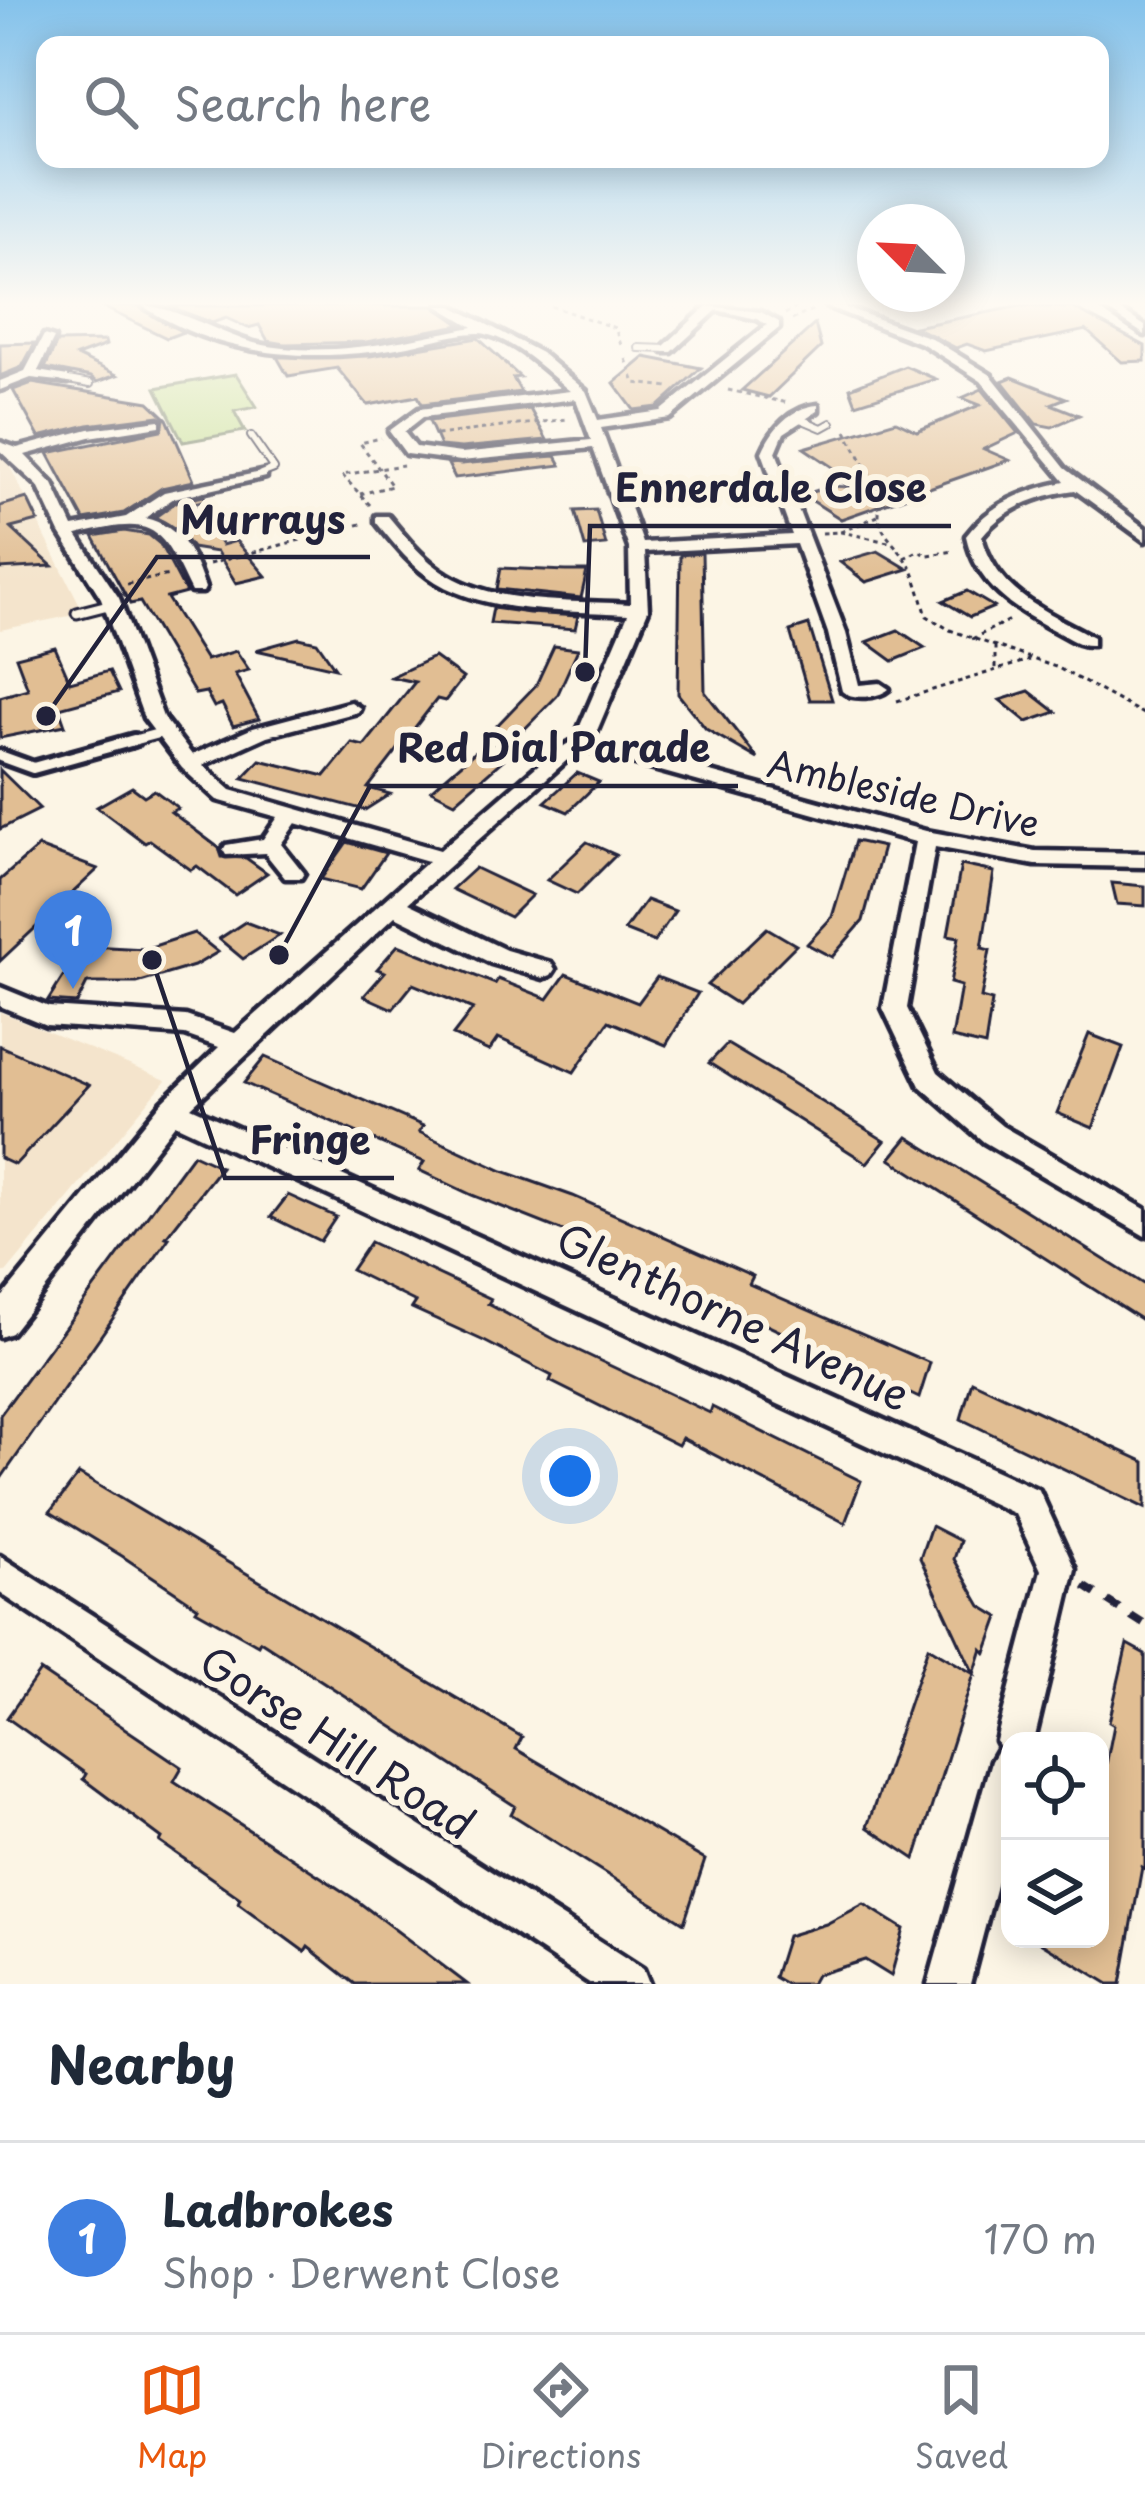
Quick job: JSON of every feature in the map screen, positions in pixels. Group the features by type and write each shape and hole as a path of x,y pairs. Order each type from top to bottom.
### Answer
{"street":[{"path":"542,399 419,413 396,431 411,451 461,457 601,443"},
{"path":"0,1322 171,1110 444,858 582,743 639,610 637,548 583,399"},
{"path":"593,421 665,415 687,399"},
{"path":"1003,399 1075,485 1145,536"},
{"path":"806,413 778,430 769,452 836,633 851,692 880,689"},
{"path":"7,449 112,423 155,424"},
{"path":"7,449 45,484 68,533 108,597 154,718 189,764 224,795 444,858"},
{"path":"132,520 169,495 235,473 262,474"},
{"path":"1075,485 1048,489 1000,509 974,536 976,561 990,582 1087,641"},
{"path":"382,519 412,554 450,583 508,598 639,610"},
{"path":"68,533 132,520 153,521 186,552 194,579"},
{"path":"637,548 798,537"},
{"path":"189,764 260,732 351,708"},
{"name":"Ambleside Drive","path":"582,743 926,838 1035,858 1145,860"},
{"path":"234,850 270,845 291,814"},
{"path":"926,838 895,1008 929,1079 993,1134 1145,1224"},
{"path":"270,845 293,873"},
{"path":"392,905 499,957 543,969"},
{"path":"0,996 46,1016 186,1026 238,1044"},
{"name":"Glenthorne Avenue","path":"171,1110 1028,1502 1058,1569"},
{"path":"1018,1732 1058,1569"},
{"name":"Gorse Hill Road","path":"0,1573 628,1984"},
{"path":"949,1984 1001,1794"}],"lane":[{"path":"806,413 822,428 831,423"},
{"path":"251,436 274,469 262,474"},
{"path":"76,613 108,597"},
{"path":"0,756 33,768 164,732"}],"path":[{"path":"752,399 806,413 832,408 883,499 878,516 904,558 927,616 971,638 1035,659 1145,715"},
{"path":"360,494 392,486 360,442 593,421"},
{"path":"108,597 194,579 263,546 382,519 342,475 461,457"},
{"path":"798,537 842,532 878,516"},
{"path":"842,532 893,543"},
{"path":"904,558 918,551 928,555 950,548 976,561"},
{"path":"971,638 1024,605"},
{"path":"995,646 995,668"},
{"path":"851,692 872,710 1035,659"},
{"path":"1058,1569 1145,1625"}],"shaded area":[{"path":"0,454 5,457 84,613 0,630"},
{"path":"0,1012 166,1080 6,1273 0,1270"}],"green space":[{"path":"161,399 252,399 257,407 234,411 245,431 183,442"}],"building":[{"path":"18,399 149,402 167,419 194,481 162,488 124,513 84,520 48,453 161,430 164,420 159,416 88,425 39,437"},
{"path":"363,399 404,399 368,405"},
{"path":"419,399 467,399 422,404"},
{"path":"626,399 667,399 658,407 634,410"},
{"path":"964,399 990,399 1018,433 984,449 1009,460 841,519 803,495 830,486 850,487 843,482 850,479 804,448 896,421 917,431 980,405"},
{"path":"1016,399 1065,399 1051,404 1079,415 1052,427 1036,424"},
{"path":"530,409 547,440 440,446 429,421"},
{"path":"556,456 561,465 455,478 448,464"},
{"path":"204,496 207,500 193,503 222,545 236,541 266,576 236,583 217,552 192,548 180,532 155,517 176,502"},
{"path":"27,498 38,521 11,528 52,566 0,569 0,506"},
{"path":"596,510 606,545 585,547 575,511"},
{"path":"124,531 149,535 160,544 186,593 167,598 206,660 236,651 249,670 235,674 259,719 233,726 222,704 214,707 206,692 195,694 140,602 130,604 93,536"},
{"path":"878,551 908,569 866,582 840,562"},
{"path":"702,553 705,692 758,759 706,729 678,694 680,555"},
{"path":"501,568 587,571 581,598 497,589"},
{"path":"967,591 994,607 970,617 943,601"},
{"path":"493,608 578,616 575,629 490,623"},
{"path":"809,625 832,700 810,700 790,631"},
{"path":"898,630 925,648 893,661 867,642"},
{"path":"299,638 317,642 335,668 256,650"},
{"path":"554,646 578,649 557,696 506,748 483,740 536,685"},
{"path":"55,647 70,682 109,671 119,692 59,708 65,725 0,738 0,697 28,689 16,657"},
{"path":"434,657 463,678 445,701 437,699 368,788 390,794 365,810 243,778 260,760 325,776 352,743 364,746 415,682 391,677"},
{"path":"1029,691 1056,712 1027,722 1000,700"},
{"path":"478,749 503,760 455,802 431,790"},
{"path":"0,770 40,809 0,829"},
{"path":"577,773 599,782 568,812 545,802"},
{"path":"132,787 144,796 154,790 178,808 171,812 219,848 222,857 246,858 267,873 235,895 197,866 191,870 150,840 145,843 97,807"},
{"path":"855,841 883,847 863,921 832,957 807,944 832,917"},
{"path":"347,842 386,853 361,889 321,879"},
{"path":"587,842 616,855 577,894 547,880"},
{"path":"38,847 98,869 0,961 0,880"},
{"path":"961,865 994,872 982,948 990,950 981,998 992,1001 985,1046 952,1038 961,986 950,983 959,937 948,935"},
{"path":"475,868 532,895 510,917 452,889"},
{"path":"1112,883 1145,886 1145,906 1117,904"},
{"path":"646,900 675,911 654,942 624,930"},
{"path":"245,922 280,935 243,959 219,939"},
{"path":"767,928 796,945 737,1004 707,985"},
{"path":"194,933 218,952 194,966 137,983 87,983 77,1003 48,1001 91,946 145,949"},
{"path":"398,945 495,984 498,979 548,999 566,974 638,1003 657,977 698,993 666,1045 609,1021 574,1072 498,1038 489,1051 453,1035 473,1009 413,984 393,1009 364,996 385,972 377,969"},
{"path":"1089,1034 1123,1047 1093,1128 1057,1113"},
{"path":"727,1044 885,1141 867,1163 709,1063"},
{"path":"0,1046 89,1085 15,1165 0,1158"},
{"path":"265,1057 423,1126 419,1132 503,1171 573,1196 753,1276 749,1284 930,1363 919,1398 606,1248 472,1195 419,1170 424,1162 244,1083"},
{"path":"908,1137 1145,1285 1145,1322 890,1159"},
{"path":"193,1154 221,1167 166,1237 0,1480 0,1415"},
{"path":"288,1195 336,1217 320,1241 271,1217"},
{"path":"370,1242 491,1299 488,1304 554,1339 710,1413 712,1407 861,1481 845,1523 682,1438 678,1445 550,1381 552,1376 412,1308 416,1302 351,1270"},
{"path":"972,1381 1145,1462 1145,1508 961,1419"},
{"path":"79,1474 522,1737 516,1749 705,1860 684,1923 511,1814 515,1806 260,1641 258,1645 196,1610 198,1607 50,1512"},
{"path":"931,1526 960,1541 954,1559 981,1606 999,1617 986,1653 982,1649 915,1859 867,1827 928,1647 974,1674 920,1558"},
{"path":"1127,1644 1145,1654 1145,1869 1142,1867 1121,1984 1109,1984 1050,1948 1109,1948 1109,1750 1114,1725 1109,1722"},
{"path":"40,1671 182,1767 174,1781 356,1900 467,1984 355,1984 308,1947 305,1952 238,1903 240,1898 160,1842 162,1838 83,1779 86,1774 7,1718"},
{"path":"864,1904 904,1929 891,1976 865,1960 816,1975 811,1984 786,1984 774,1977 787,1936 826,1924"}],"place":[{"name":"Ennerdale Close","path":"585,672"},
{"name":"Murrays","path":"46,716"},
{"name":"Red Dial Parade","path":"279,955"},
{"name":"Fringe","path":"152,960"},
{"name":"Ladbrokes","path":"73,989"}]}
